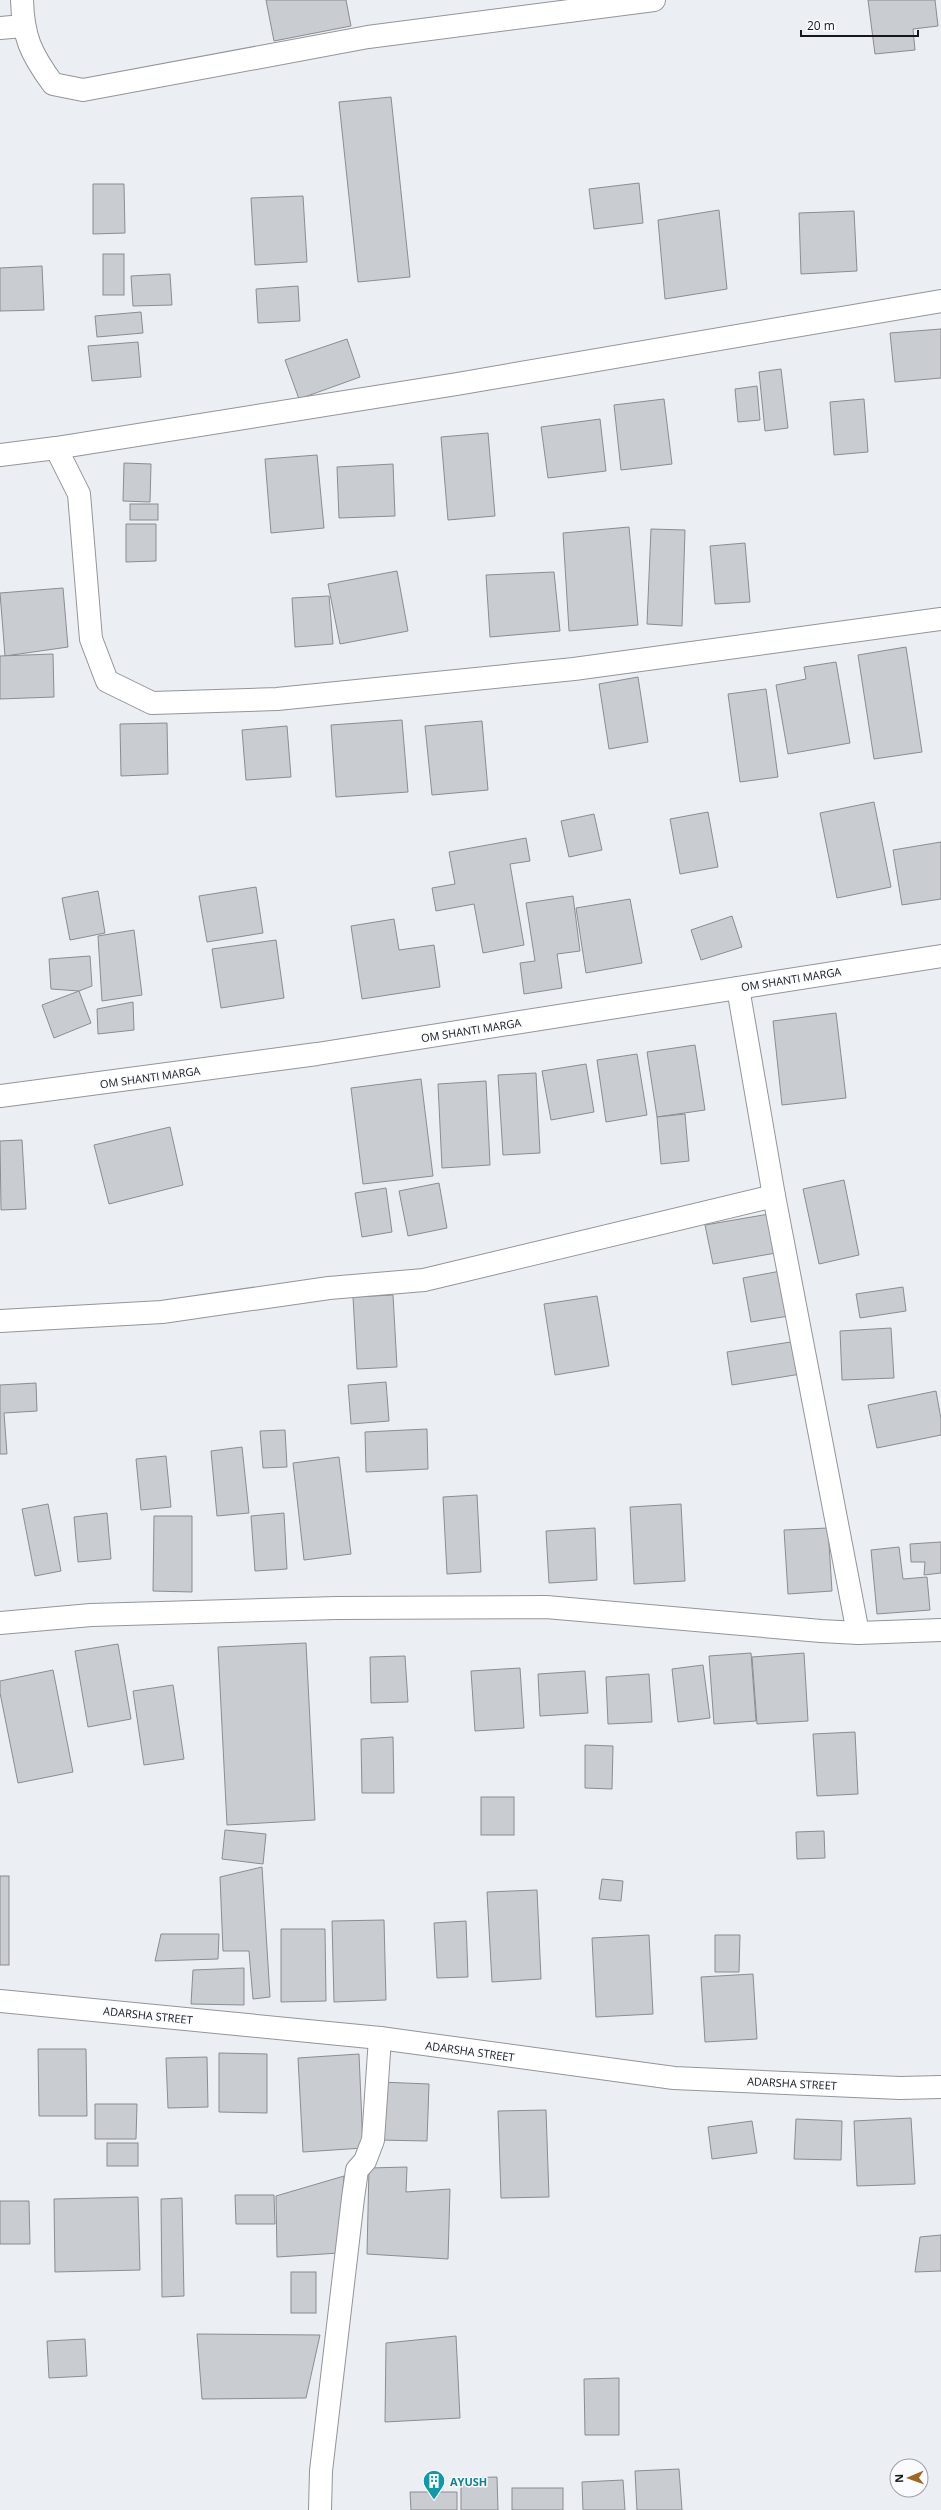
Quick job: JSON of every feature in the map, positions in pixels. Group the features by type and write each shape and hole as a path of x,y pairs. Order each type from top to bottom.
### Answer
{"street":[{"path":"22,0 23,26 36,60 53,84 83,90 368,37 654,0"},
{"path":"0,28 23,26"},
{"path":"0,455 56,448 458,384 941,301"},
{"path":"56,448 79,494 91,639 107,681 152,703 277,698 574,669 941,619"},
{"name":"OM SHANTI MARGA","path":"0,1096 317,1054 941,956"},
{"path":"738,988 774,1196 858,1634"},
{"path":"0,1321 162,1312 329,1288 424,1280 774,1196"},
{"path":"0,1623 91,1615 330,1608 546,1607 858,1634 941,1630"},
{"name":"ADARSHA STREET","path":"0,2001 380,2038 674,2078 900,2088 941,2087"},
{"path":"320,2510 321,2471 352,2206 357,2170 365,2162 373,2140 380,2038"}],"building":[{"path":"266,0 346,0 351,26 274,41"},
{"path":"868,0 935,0 938,26 913,29 915,50 875,54"},
{"path":"391,97 410,277 358,282 339,102"},
{"path":"639,183 643,223 594,229 589,189"},
{"path":"93,184 124,184 125,233 93,234"},
{"path":"303,196 307,262 255,265 251,198"},
{"path":"719,210 727,289 665,299 658,220"},
{"path":"854,211 857,271 801,274 799,213"},
{"path":"103,254 124,254 124,295 103,295"},
{"path":"42,266 44,310 0,311 0,268"},
{"path":"170,274 172,305 133,306 131,276"},
{"path":"298,286 300,321 258,323 256,289"},
{"path":"141,312 143,333 97,337 95,316"},
{"path":"941,329 941,378 895,382 890,333"},
{"path":"347,339 360,377 299,399 285,360"},
{"path":"138,342 141,377 92,381 88,346"},
{"path":"781,369 788,428 765,431 759,372"},
{"path":"757,386 760,420 738,422 735,389"},
{"path":"664,399 672,464 621,470 614,405"},
{"path":"864,399 868,452 834,455 830,402"},
{"path":"600,419 606,471 548,478 541,427"},
{"path":"488,433 495,516 448,520 441,437"},
{"path":"317,455 324,528 271,533 265,459"},
{"path":"124,463 151,464 150,502 123,501"},
{"path":"393,464 395,516 339,518 337,467"},
{"path":"130,504 158,504 158,520 130,520"},
{"path":"126,524 156,524 156,561 126,562"},
{"path":"629,527 638,625 569,631 563,533"},
{"path":"651,529 685,530 682,626 647,624"},
{"path":"745,543 750,602 715,604 710,546"},
{"path":"397,571 408,631 340,644 328,584"},
{"path":"554,572 560,631 490,637 486,575"},
{"path":"63,588 68,647 5,656 0,593"},
{"path":"329,596 333,644 295,647 292,598"},
{"path":"906,647 922,752 874,759 858,655"},
{"path":"53,654 54,697 0,699 0,656"},
{"path":"836,662 850,743 788,754 776,685 806,679 804,667"},
{"path":"638,677 648,742 609,749 599,684"},
{"path":"766,689 778,777 740,782 728,694"},
{"path":"402,720 408,792 336,797 331,725"},
{"path":"482,721 488,790 432,795 425,726"},
{"path":"167,723 168,774 121,776 120,724"},
{"path":"287,726 291,777 246,780 242,730"},
{"path":"874,802 891,887 837,898 820,813"},
{"path":"708,812 718,867 680,874 670,819"},
{"path":"594,814 602,850 569,857 561,821"},
{"path":"526,838 530,861 510,864 524,945 483,953 474,904 436,911 432,888 455,884 449,852"},
{"path":"941,842 941,899 902,905 893,850"},
{"path":"256,887 263,933 207,942 199,896"},
{"path":"98,891 105,933 70,940 62,898"},
{"path":"573,896 580,951 557,954 562,988 524,994 520,963 535,961 526,903"},
{"path":"630,899 642,963 586,973 576,908"},
{"path":"732,916 742,947 701,960 691,930"},
{"path":"394,919 399,950 434,945 440,987 362,999 351,926"},
{"path":"134,930 142,995 102,1001 98,936"},
{"path":"276,940 284,998 221,1008 212,949"},
{"path":"90,956 92,986 79,991 51,989 49,959"},
{"path":"79,991 91,1023 54,1038 42,1005"},
{"path":"133,1002 134,1030 98,1034 97,1009"},
{"path":"836,1013 846,1098 782,1105 773,1021"},
{"path":"695,1045 705,1110 657,1117 647,1052"},
{"path":"637,1054 647,1115 606,1122 597,1060"},
{"path":"586,1064 594,1112 551,1120 542,1071"},
{"path":"536,1073 540,1153 503,1155 498,1075"},
{"path":"421,1079 433,1176 363,1184 351,1088"},
{"path":"486,1081 490,1165 442,1168 438,1084"},
{"path":"685,1114 689,1161 661,1164 657,1117"},
{"path":"170,1127 183,1185 109,1204 94,1145"},
{"path":"22,1140 26,1209 1,1210 0,1141"},
{"path":"844,1180 859,1255 819,1264 803,1189"},
{"path":"439,1183 447,1228 408,1236 399,1191"},
{"path":"386,1188 392,1232 362,1237 355,1193"},
{"path":"769,1214 776,1253 713,1264 705,1225"},
{"path":"781,1271 789,1316 751,1322 743,1278"},
{"path":"903,1287 906,1311 860,1318 856,1294"},
{"path":"393,1295 397,1367 357,1369 353,1297"},
{"path":"597,1296 609,1366 555,1375 544,1304"},
{"path":"891,1328 894,1378 842,1380 840,1331"},
{"path":"797,1341 801,1374 732,1385 727,1352"},
{"path":"386,1382 389,1421 351,1424 348,1385"},
{"path":"36,1383 37,1411 4,1413 7,1454 0,1454 0,1385"},
{"path":"936,1391 941,1419 941,1435 877,1448 868,1405"},
{"path":"427,1429 428,1469 366,1472 365,1432"},
{"path":"285,1430 287,1467 263,1468 260,1431"},
{"path":"242,1447 249,1513 217,1516 211,1451"},
{"path":"166,1456 171,1507 141,1510 136,1459"},
{"path":"339,1457 351,1554 304,1560 293,1463"},
{"path":"477,1495 481,1572 447,1574 443,1497"},
{"path":"48,1504 61,1571 35,1576 22,1509"},
{"path":"681,1504 685,1581 634,1584 630,1507"},
{"path":"107,1513 111,1559 78,1562 74,1517"},
{"path":"284,1513 287,1569 255,1571 251,1516"},
{"path":"154,1516 192,1516 192,1592 153,1591"},
{"path":"595,1528 597,1580 549,1583 546,1531"},
{"path":"828,1528 832,1591 788,1594 784,1530"},
{"path":"941,1542 941,1573 924,1575 925,1562 911,1562 910,1544"},
{"path":"899,1547 903,1579 927,1577 930,1610 877,1614 871,1550"},
{"path":"306,1643 315,1820 227,1825 218,1647"},
{"path":"118,1644 131,1719 88,1727 75,1651"},
{"path":"751,1653 756,1721 714,1724 709,1656"},
{"path":"804,1653 808,1721 757,1724 752,1657"},
{"path":"405,1656 408,1702 371,1703 370,1657"},
{"path":"703,1665 710,1718 678,1722 672,1669"},
{"path":"520,1668 524,1728 475,1731 471,1671"},
{"path":"53,1670 73,1772 18,1783 0,1693 0,1681"},
{"path":"585,1671 588,1713 540,1716 538,1674"},
{"path":"649,1674 652,1722 608,1724 606,1677"},
{"path":"173,1685 184,1759 144,1765 133,1691"},
{"path":"855,1732 858,1794 817,1796 813,1734"},
{"path":"393,1737 394,1793 362,1793 361,1739"},
{"path":"585,1745 613,1746 612,1789 585,1788"},
{"path":"481,1797 514,1797 514,1835 481,1835"},
{"path":"225,1830 266,1834 263,1864 222,1859"},
{"path":"824,1831 825,1858 797,1859 796,1832"},
{"path":"262,1867 270,1997 253,1999 249,1951 223,1951 220,1877"},
{"path":"0,1876 9,1876 9,1965 0,1965"},
{"path":"602,1879 623,1881 621,1901 599,1899"},
{"path":"537,1890 541,1979 492,1982 487,1892"},
{"path":"384,1920 386,2000 334,2002 332,1921"},
{"path":"466,1921 468,1977 437,1978 434,1923"},
{"path":"281,1929 325,1929 326,2001 281,2002"},
{"path":"161,1934 219,1934 218,1959 155,1961"},
{"path":"649,1935 653,2014 596,2017 592,1938"},
{"path":"715,1935 740,1935 739,1972 715,1972"},
{"path":"244,1968 244,2005 191,2004 193,1970"},
{"path":"753,1974 757,2039 705,2042 701,1977"},
{"path":"38,2049 86,2049 87,2116 39,2116"},
{"path":"219,2053 267,2054 267,2113 219,2112"},
{"path":"359,2054 363,2148 303,2152 298,2058"},
{"path":"207,2057 208,2107 168,2108 166,2058"},
{"path":"380,2082 429,2084 427,2141 379,2140"},
{"path":"95,2104 137,2104 136,2139 95,2139"},
{"path":"546,2110 549,2197 501,2198 498,2111"},
{"path":"911,2118 915,2184 857,2186 854,2121"},
{"path":"796,2119 842,2121 841,2160 794,2159"},
{"path":"752,2121 757,2153 712,2159 708,2127"},
{"path":"107,2143 138,2143 138,2166 107,2166"},
{"path":"407,2167 406,2192 450,2189 448,2259 367,2254 369,2168"},
{"path":"344,2176 339,2253 277,2257 276,2196"},
{"path":"235,2195 274,2195 275,2224 236,2224"},
{"path":"138,2197 140,2270 55,2272 54,2199"},
{"path":"182,2198 184,2296 162,2297 161,2199"},
{"path":"0,2201 29,2201 30,2244 0,2244"},
{"path":"941,2235 941,2271 915,2272 920,2237"},
{"path":"291,2272 316,2272 316,2313 291,2313"},
{"path":"197,2334 320,2335 306,2398 202,2399"},
{"path":"456,2336 460,2418 385,2422 386,2343"},
{"path":"85,2339 87,2376 49,2378 47,2341"},
{"path":"619,2378 619,2435 585,2435 584,2379"},
{"path":"679,2469 682,2510 637,2510 635,2471"},
{"path":"497,2477 498,2510 461,2510 461,2478"},
{"path":"623,2480 625,2510 583,2510 582,2482"},
{"path":"512,2488 563,2488 563,2510 512,2510"},
{"name":"AYUSH","path":"410,2492 457,2492 457,2510 411,2510"}],"place":[{"name":"AYUSH","path":"434,2500"}]}
